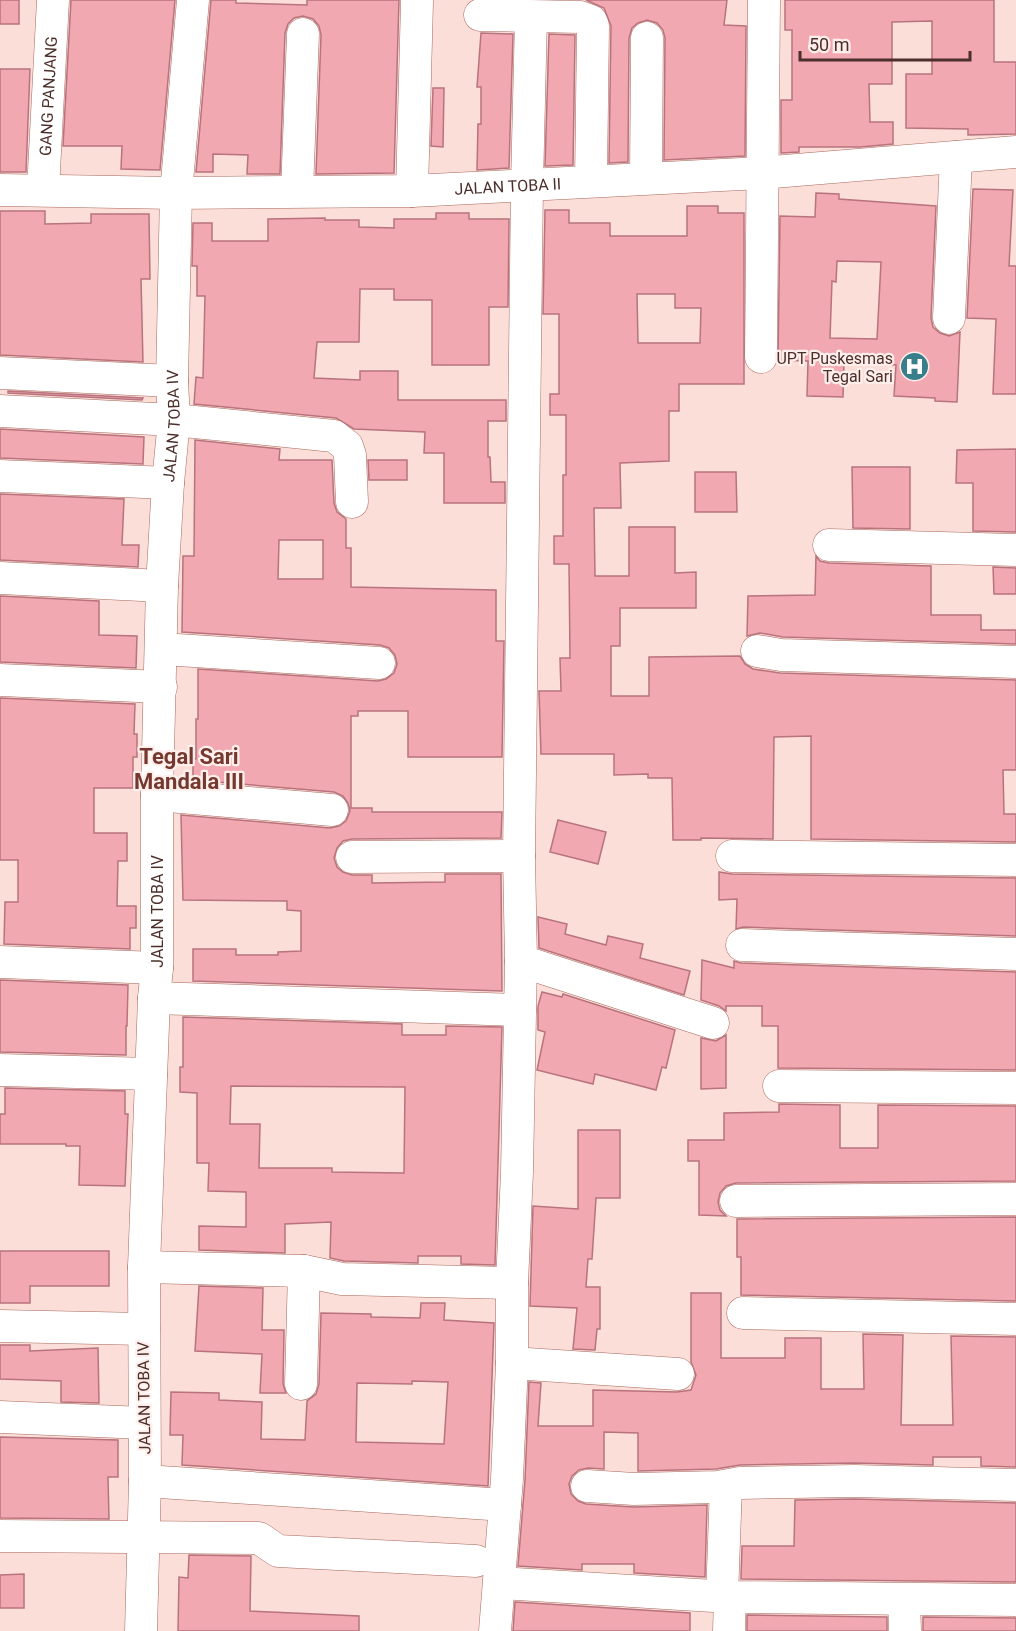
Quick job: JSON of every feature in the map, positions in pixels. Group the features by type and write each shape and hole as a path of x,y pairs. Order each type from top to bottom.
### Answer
{"street":[{"name":"GANG PANJANG","path":"43,190 53,0"},
{"name":"JALAN TOBA IV","path":"141,1631 146,1481 144,1267 155,982 162,586 174,420 172,381 176,193 193,0"},
{"path":"760,357 764,0"},
{"path":"412,191 417,2"},
{"path":"480,15 580,17 591,21 593,26 591,180"},
{"path":"495,1631 505,1505 512,1363 512,1283 517,1172 527,185 531,17"},
{"path":"297,191 303,34"},
{"path":"646,178 647,38"},
{"name":"JALAN TOBA II","path":"0,190 176,193 412,191 761,173 1016,152"},
{"path":"949,318 956,157"},
{"path":"0,373 172,381"},
{"path":"0,411 174,420 334,435 347,446 350,455 352,502"},
{"path":"0,476 168,483"},
{"path":"829,545 1016,550"},
{"path":"0,578 162,586"},
{"path":"162,649 379,663"},
{"path":"758,651 781,655 1016,662"},
{"path":"0,680 161,687"},
{"path":"157,795 332,810"},
{"path":"352,857 519,856"},
{"path":"732,856 1016,860"},
{"path":"742,945 1016,954"},
{"path":"520,961 713,1023"},
{"path":"0,962 155,982 520,1010"},
{"path":"0,1070 151,1074"},
{"path":"779,1086 1016,1088"},
{"path":"736,1201 1016,1199"},
{"path":"144,1267 304,1271 342,1279 512,1283"},
{"path":"301,1384 304,1271"},
{"path":"742,1313 1016,1319"},
{"path":"0,1326 144,1329"},
{"path":"512,1363 678,1374"},
{"path":"0,1417 144,1423"},
{"path":"146,1481 505,1505"},
{"path":"587,1485 634,1489 726,1486 740,1483 854,1481 1016,1485"},
{"path":"726,1486 726,1597 729,1631"},
{"path":"0,1536 259,1538 278,1551 476,1561"},
{"path":"500,1583 726,1597 1016,1600"},
{"path":"904,1600 905,1631"}],"building":[{"path":"0,0 19,0 19,24 0,24"},
{"path":"71,0 175,0 160,170 121,169 122,146 63,146"},
{"path":"211,0 307,5 307,0 399,0 394,173 316,174 321,35 319,26 313,19 303,16 294,18 288,24 285,33 280,174 247,174 248,155 213,154 213,172 196,172"},
{"path":"586,0 727,0 724,25 746,26 745,156 664,160 665,38 663,30 657,23 647,20 632,28 629,38 628,162 609,163 611,26 604,8"},
{"path":"785,0 994,0 994,62 1016,62 1016,134 968,135 968,129 906,128 906,74 932,74 932,21 892,22 892,84 869,84 870,122 893,122 893,144 860,147 799,147 799,152 781,153 781,100 792,100 792,30 785,30"},
{"path":"481,33 513,34 509,168 477,170 478,124 481,124 481,87 477,87"},
{"path":"549,34 575,35 573,165 545,166"},
{"path":"0,69 30,69 26,172 0,172"},
{"path":"433,88 444,88 443,147 431,146"},
{"path":"973,189 1013,190 1009,266 1016,266 1016,394 993,394 996,319 967,318"},
{"path":"816,193 839,194 839,199 936,206 931,318 933,327 940,333 949,336 960,332 957,402 935,401 935,398 894,396 896,365 844,362 843,397 807,396 808,361 778,360 780,216 815,217","holes":["837,261 881,262 877,339 830,338 832,281 836,282"]},
{"path":"687,206 718,206 718,213 744,213 744,384 679,384 679,411 669,411 669,461 620,463 621,508 594,508 595,576 629,576 629,527 675,527 675,573 696,572 696,608 620,608 620,646 611,646 611,696 649,696 649,657 740,656 745,664 753,669 780,673 1016,680 1016,770 1003,770 1004,814 1016,814 1016,842 811,839 811,736 774,737 773,839 673,840 672,778 648,778 648,774 614,775 614,754 541,754 539,691 561,691 560,658 570,658 569,564 554,564 554,536 563,536 566,415 550,415 550,394 559,394 559,314 543,314 545,210 569,210 569,223 610,223 610,236 687,236","holes":["637,294 675,294 675,308 701,308 700,343 638,343"]},
{"path":"0,211 45,211 45,224 91,223 91,214 149,214 150,279 141,279 143,362 0,355"},
{"path":"436,213 469,213 469,219 509,219 508,307 489,307 489,365 432,365 432,300 394,300 394,289 360,289 359,342 317,342 314,378 360,380 360,371 398,371 398,400 506,400 506,421 488,421 491,482 505,482 505,503 444,503 444,453 424,453 425,432 354,429 336,418 194,404 196,377 203,378 205,296 197,296 197,266 192,266 193,223 212,223 212,241 268,241 268,219 359,220 359,227 394,228 394,219 436,219"},
{"path":"8,391 143,398 142,400 8,393"},
{"path":"0,429 144,437 143,464 0,458"},
{"path":"195,440 280,449 279,460 332,460 334,503 337,512 346,519 346,548 351,548 351,587 496,590 496,641 504,641 502,757 408,757 408,711 358,711 358,716 351,716 351,808 372,808 372,812 502,812 501,838 352,839 343,841 337,848 334,858 337,867 343,872 352,875 372,875 372,883 445,882 445,874 501,874 502,991 193,981 193,949 236,949 236,955 278,955 278,952 301,951 301,911 287,910 287,901 183,900 181,815 330,828 346,821 350,811 343,796 334,792 193,780 193,759 196,759 196,719 198,719 198,669 378,681 394,673 397,664 395,655 389,648 380,645 182,632 183,556 194,556","holes":["279,540 323,540 323,579 278,579"]},
{"path":"1016,449 1016,532 973,531 973,483 956,483 957,450"},
{"path":"368,460 407,460 407,480 369,480"},
{"path":"852,467 910,467 910,529 853,528"},
{"path":"695,472 736,472 737,512 695,512"},
{"path":"0,494 124,499 122,545 139,545 138,567 0,560"},
{"path":"816,556 820,561 829,563 931,566 931,615 981,615 981,630 1016,630 1016,644 783,637 760,633 747,636 748,596 815,595"},
{"path":"993,567 1016,568 1016,594 994,594"},
{"path":"0,596 99,601 99,635 137,636 136,668 0,662"},
{"path":"0,698 135,704 134,734 137,734 137,757 133,757 133,788 94,788 94,833 127,833 127,861 118,861 117,906 136,906 136,928 130,928 130,949 4,944 5,902 18,902 18,860 0,860"},
{"path":"558,820 606,832 598,864 550,852"},
{"path":"719,872 1016,878 1016,936 743,927 736,929 737,899 719,900"},
{"path":"538,917 567,924 565,934 606,945 608,936 643,944 640,958 690,971 684,995 539,948"},
{"path":"702,960 734,968 734,961 1016,972 1016,1070 778,1068 778,1026 762,1026 762,1006 726,1006 726,1011 701,1000"},
{"path":"0,980 128,985 126,1055 0,1052"},
{"path":"542,992 562,997 563,994 675,1030 666,1068 662,1067 656,1090 595,1074 593,1084 537,1070 545,1032 538,1030 538,1006"},
{"path":"183,1017 402,1024 402,1035 446,1035 446,1026 502,1027 495,1265 461,1264 461,1256 418,1256 418,1263 344,1261 330,1258 331,1222 285,1224 285,1253 199,1250 199,1226 246,1227 246,1192 208,1191 209,1163 197,1163 197,1093 180,1092 180,1067 183,1067","holes":["231,1086 405,1087 404,1173 332,1172 332,1168 259,1168 260,1124 230,1124"]},
{"path":"726,1035 726,1088 701,1089 701,1038 716,1041"},
{"path":"5,1088 125,1091 125,1114 128,1114 125,1186 79,1185 80,1146 0,1144 0,1114 5,1114"},
{"path":"779,1104 840,1105 840,1148 878,1148 878,1105 1016,1106 1016,1181 736,1183 726,1186 720,1193 718,1202 720,1210 726,1216 699,1215 699,1161 688,1161 688,1140 724,1140 724,1113 779,1112"},
{"path":"578,1130 620,1130 620,1198 596,1198 592,1259 588,1259 586,1287 600,1287 600,1329 597,1329 595,1350 573,1349 577,1308 530,1306 533,1206 578,1209"},
{"path":"1016,1217 1016,1301 741,1295 741,1257 737,1257 737,1219"},
{"path":"0,1251 109,1251 109,1286 30,1286 30,1303 0,1303"},
{"path":"199,1286 263,1288 262,1330 284,1330 283,1384 286,1393 260,1393 262,1354 195,1351"},
{"path":"691,1293 721,1293 721,1358 785,1358 785,1338 821,1338 821,1389 864,1389 863,1334 903,1335 901,1425 953,1425 951,1336 1016,1337 1016,1467 981,1466 981,1457 933,1457 933,1465 854,1463 740,1465 716,1469 638,1471 638,1433 604,1432 604,1469 579,1470 572,1476 569,1484 571,1494 578,1501 586,1504 634,1507 707,1505 705,1577 634,1573 634,1564 582,1564 582,1570 518,1566 525,1480 529,1382 541,1383 538,1426 593,1426 593,1390 677,1392 691,1390 696,1375 691,1362"},
{"path":"421,1303 445,1303 444,1320 494,1323 488,1486 182,1465 183,1435 170,1435 171,1392 219,1393 219,1400 262,1402 261,1439 305,1440 307,1401 316,1394 319,1384 321,1313 420,1318","holes":["448,1382 444,1444 356,1442 357,1383"]},
{"path":"0,1345 30,1345 30,1351 98,1348 99,1403 61,1402 61,1381 0,1379"},
{"path":"0,1437 118,1440 118,1477 108,1477 109,1519 0,1518"},
{"path":"854,1499 1016,1503 1016,1582 741,1579 742,1546 794,1546 795,1500"},
{"path":"189,1555 251,1556 250,1611 359,1616 359,1631 178,1631 179,1577 188,1578"},
{"path":"24,1574 24,1608 0,1608 0,1575"},
{"path":"515,1602 690,1613 690,1631 513,1631"},
{"path":"747,1615 887,1617 887,1631 747,1631"},
{"path":"923,1617 1016,1618 1016,1631 923,1631"}],"place":[{"name":"UPT Puskesmas Tegal Sari","path":"914,367"}],"district":[{"name":"Tegal Sari Mandala III","path":"189,768"}]}
